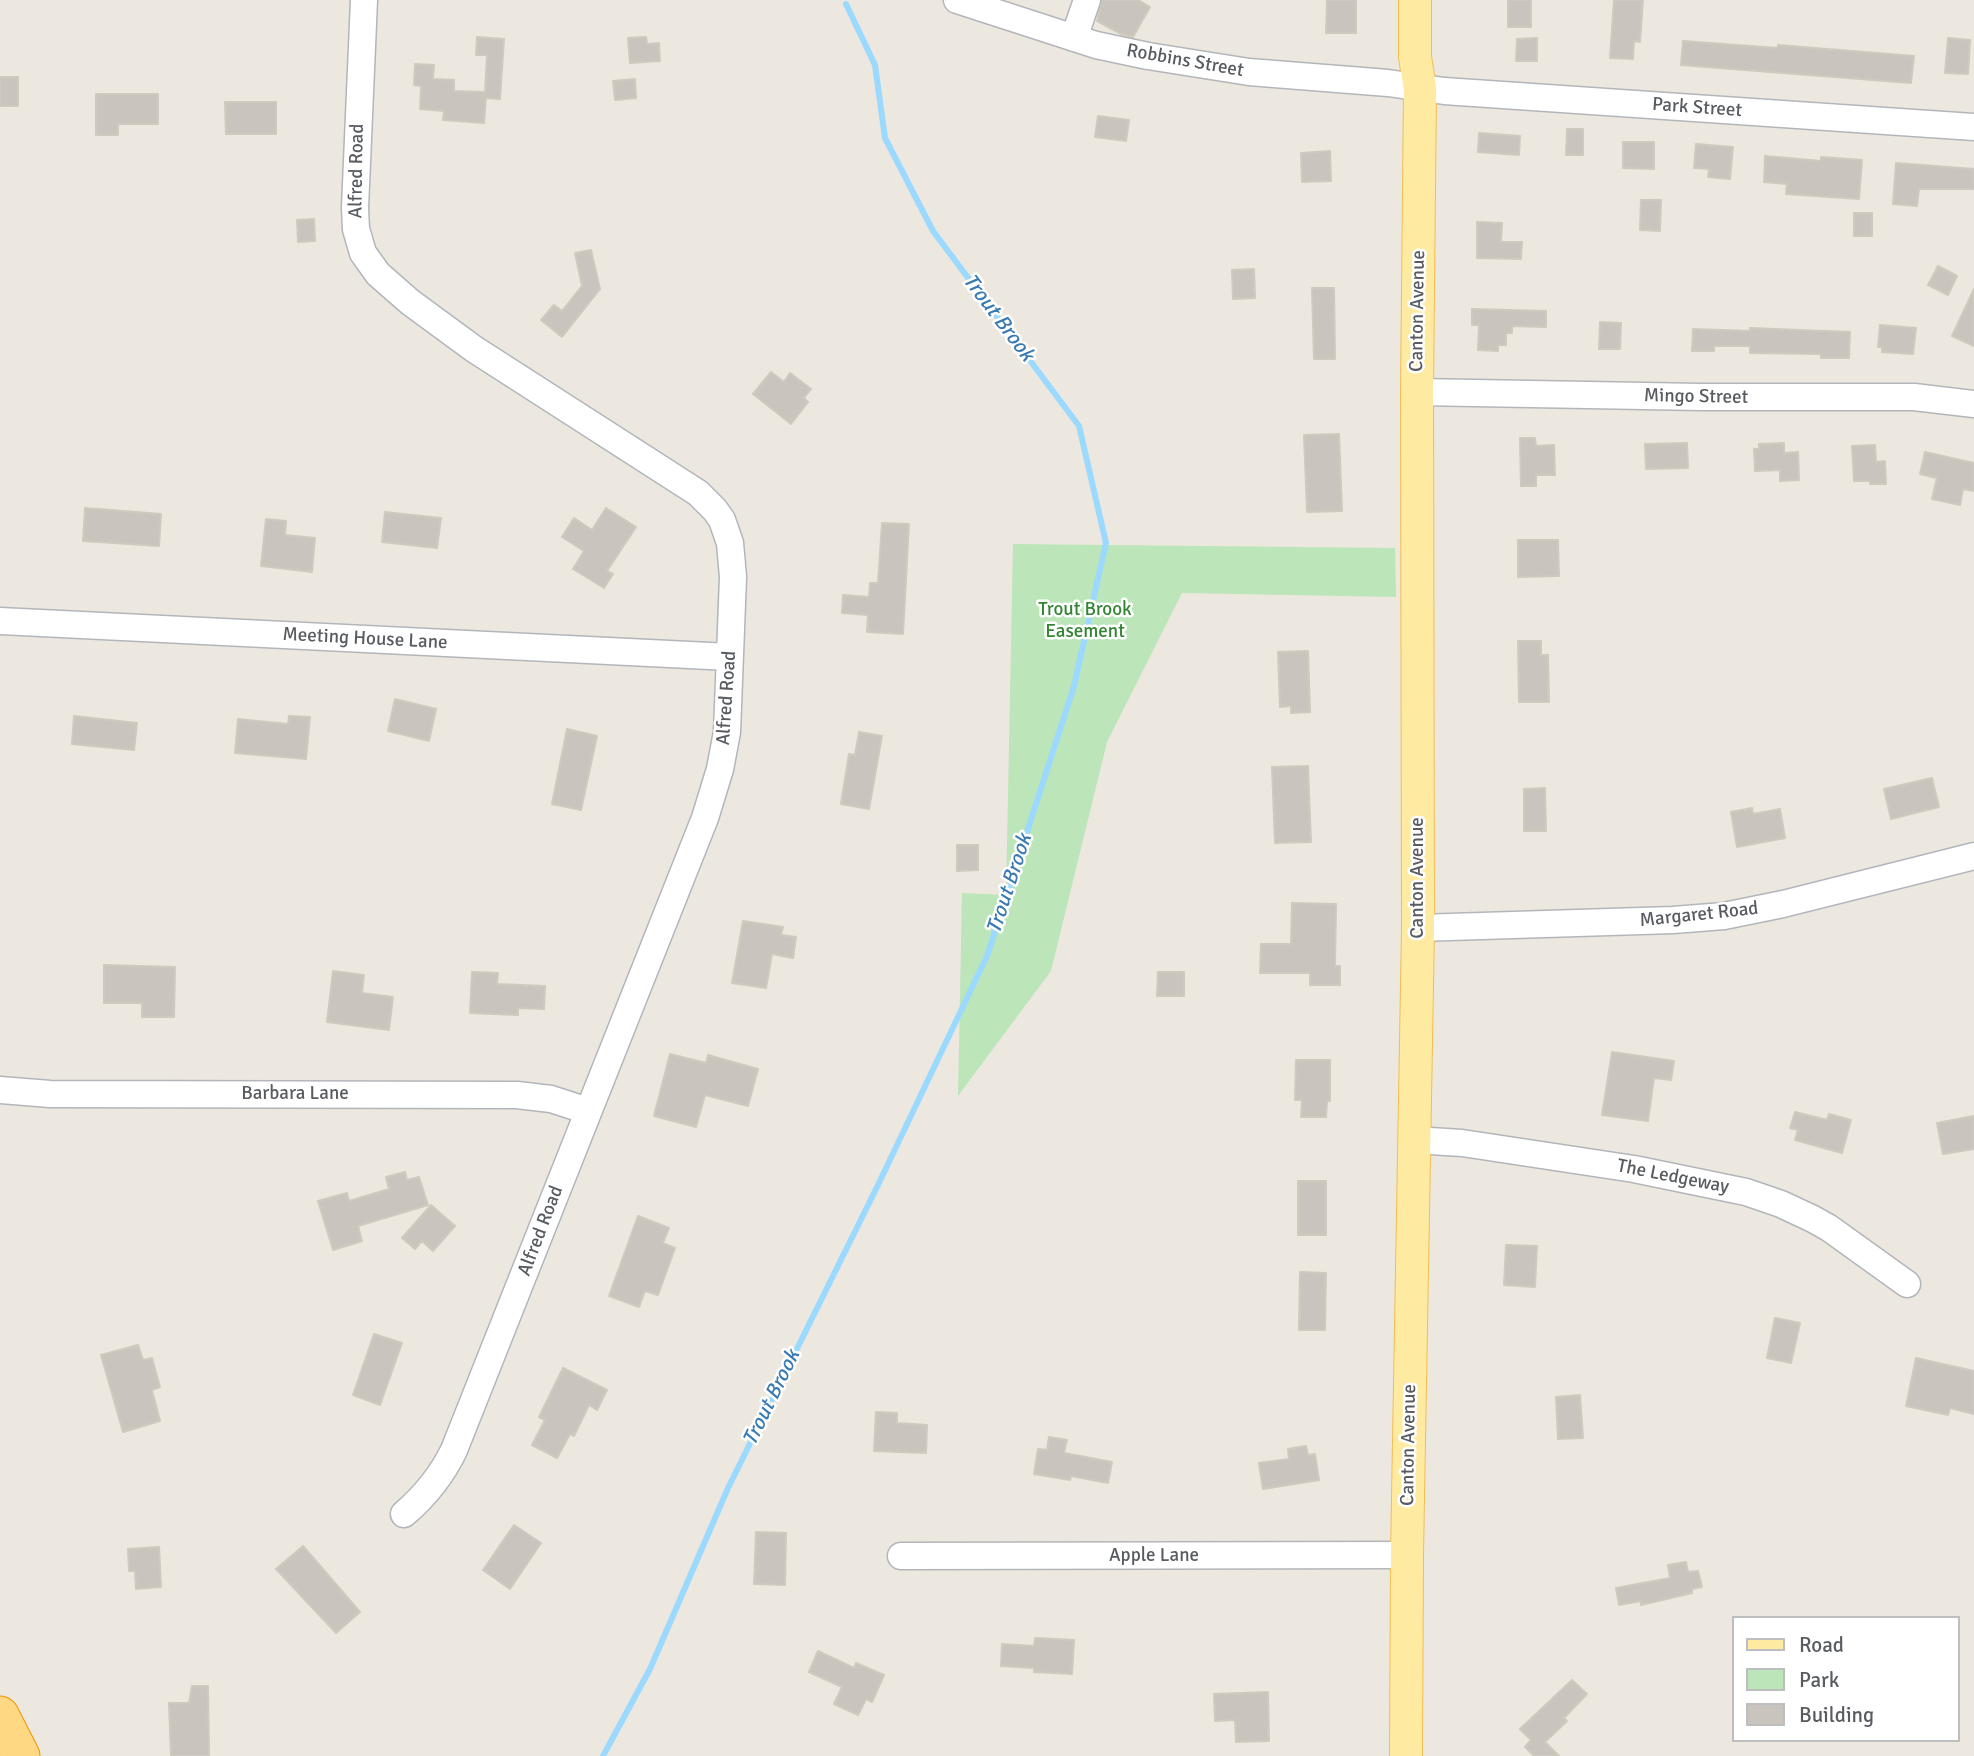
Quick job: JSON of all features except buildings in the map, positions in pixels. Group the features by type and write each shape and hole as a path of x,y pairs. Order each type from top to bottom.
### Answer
{"highway":[{"path":"0,1715 21,1756"}],"main road":[{"name":"Canton Avenue","path":"1406,1756 1418,928 1417,392 1420,89 1415,57 1415,0"}],"street":[{"name":"Alfred Road","path":"363,0 355,208 356,229 363,253 370,264 390,285 430,318 474,349 698,493 715,510 727,532 733,560 726,741 713,794 454,1450 430,1489 404,1514"},
{"name":"Robbins Street","path":"957,0 1074,38 1148,56 1282,75 1388,83 1420,89"},
{"path":"1074,38 1087,0"},
{"name":"Park Street","path":"1420,89 1974,127"},
{"name":"Mingo Street","path":"1417,392 1701,397 1914,397 1974,404"},
{"name":"Meeting House Lane","path":"0,621 730,657"},
{"name":"Margaret Road","path":"1418,928 1724,916 1790,903 1974,856"},
{"name":"Barbara Lane","path":"0,1090 50,1094 517,1095 551,1099 588,1111"},
{"name":"The Ledgeway","path":"1414,1140 1462,1143 1603,1164 1746,1192 1781,1204 1821,1223 1907,1284"},
{"name":"Apple Lane","path":"901,1556 1407,1555"}],"green space":[{"name":"Trout Brook Easement","path":"1013,544 1395,548 1396,597 1182,593 1107,742 1051,971 958,1096 962,893 1006,895"}],"waterway":[{"name":"Trout Brook","path":"603,1756 650,1669 728,1488 878,1185 987,956 1074,686 1106,543 1079,426 933,231 885,138 875,65 846,4"}]}
